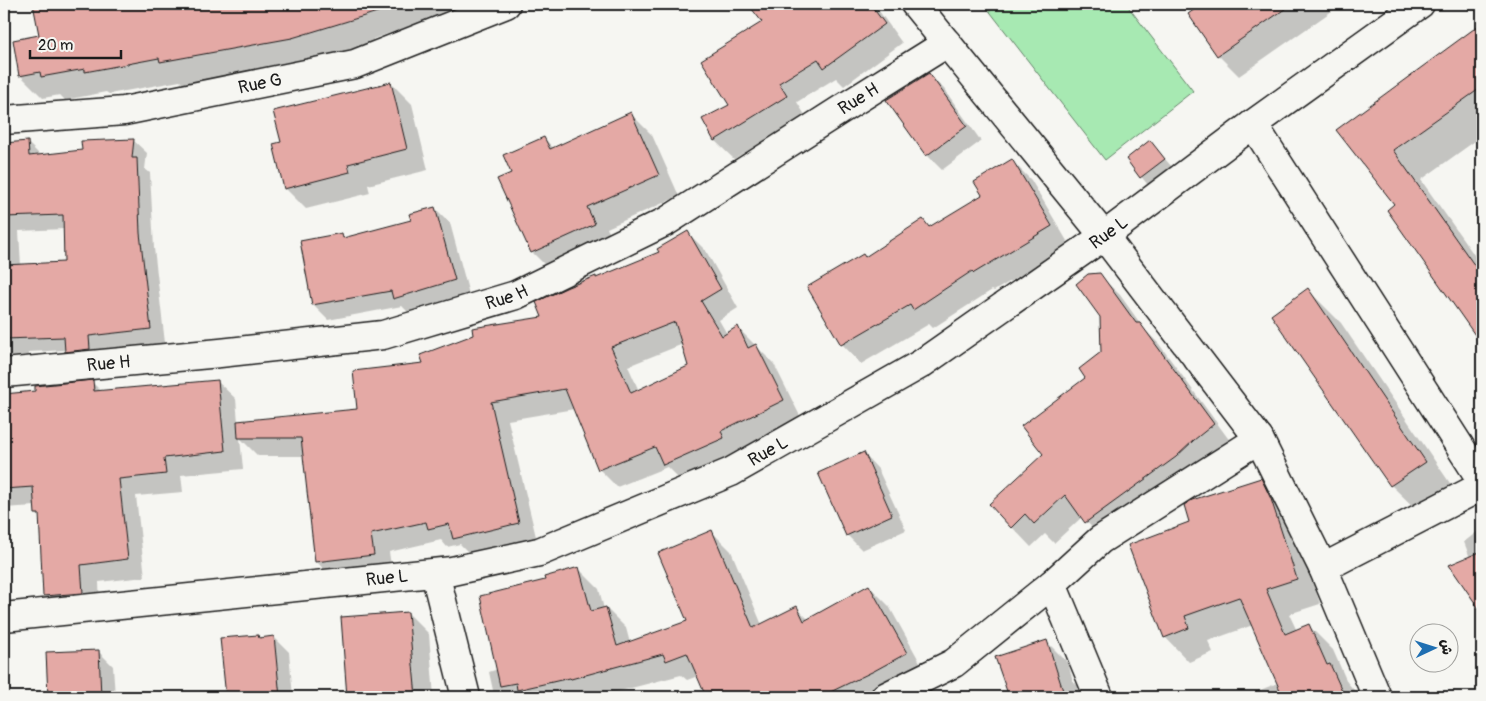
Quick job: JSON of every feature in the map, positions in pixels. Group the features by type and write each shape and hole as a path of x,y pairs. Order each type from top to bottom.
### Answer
{"street":[{"name":"Rue G","path":"4,120 124,111 355,64 506,4"},
{"path":"915,4 1104,236 1259,439 1323,568 1376,697"},
{"name":"Rue L","path":"4,617 452,571 539,552 731,472 921,364 1104,236 1253,124 1420,4"},
{"name":"Rue H","path":"4,373 220,354 383,335 516,295 667,221 947,43"},
{"path":"1253,124 1482,481"},
{"path":"885,697 954,663 1052,584 1100,540 1259,439"},
{"path":"1323,568 1482,486"},
{"path":"435,573 466,697"},
{"path":"1052,584 1100,697"}],"green space":[{"path":"984,4 1126,4 1193,91 1105,160"}],"building":[{"path":"33,4 383,4 384,10 292,38 160,62 159,58 85,72 85,69 41,77 40,72 19,76 13,40 39,35"},
{"path":"748,4 870,4 885,24 824,68 818,59 779,83 787,96 714,141 702,119 729,105 701,60 762,22"},
{"path":"1202,4 1292,4 1217,56 1188,14"},
{"path":"1482,23 1482,87 1393,150 1482,276 1482,345 1387,210 1394,204 1336,130"},
{"path":"929,73 967,126 926,156 886,100"},
{"path":"391,82 407,149 348,164 350,172 284,189 273,144 281,142 273,111"},
{"path":"631,112 659,175 587,207 595,224 531,253 497,179 511,173 503,155 544,137 550,149"},
{"path":"134,139 132,158 137,158 140,233 151,329 89,336 90,349 65,352 64,337 4,339 4,265 64,262 63,215 4,217 4,143 28,141 29,156 82,150 81,141"},
{"path":"1150,140 1165,159 1140,178 1126,159"},
{"path":"1012,159 1052,226 974,273 972,271 913,310 910,305 841,345 807,287 863,254 865,257 923,219 929,227 982,195 974,182"},
{"path":"435,207 455,280 393,299 391,291 312,305 300,241 342,233 343,238 411,220 409,214"},
{"path":"688,231 721,289 701,301 722,336 738,326 748,348 756,344 784,400 721,431 724,438 663,465 655,447 598,470 565,389 491,402 519,523 453,539 449,524 428,529 426,522 371,534 374,555 315,562 301,438 238,438 237,421 357,409 353,371 423,363 420,355 473,335 472,328 542,317 536,302 568,287 596,276 596,278 659,252 657,249","holes":["675,322 688,366 631,393 611,347"]},
{"path":"1100,273 1136,323 1140,323 1214,424 1176,457 1085,523 1065,495 1034,524 1025,514 1011,528 989,504 1043,454 1021,426 1085,378 1079,369 1101,352 1100,317 1076,284 1088,274"},
{"path":"1308,288 1426,462 1390,486 1271,315"},
{"path":"93,380 94,391 218,380 225,451 164,458 166,474 119,479 128,559 81,565 83,593 43,596 39,514 35,514 33,487 4,489 4,394 35,391 35,386"},
{"path":"864,452 892,515 846,536 818,473"},
{"path":"1261,478 1271,499 1297,579 1266,589 1285,634 1309,624 1327,665 1330,664 1345,697 1283,697 1239,597 1185,616 1189,628 1164,638 1128,545 1189,522 1184,505 1192,500"},
{"path":"712,530 753,628 797,606 804,621 869,585 907,653 820,697 706,697 687,653 666,661 663,654 571,679 517,690 516,683 500,686 480,596 545,580 544,577 579,567 591,611 606,607 617,646 687,621 658,553"},
{"path":"1482,551 1482,613 1449,565"},
{"path":"408,612 416,697 347,697 341,617"},
{"path":"258,635 259,638 274,636 280,697 226,697 220,638"},
{"path":"1047,640 1065,697 1009,697 995,657"},
{"path":"99,650 101,697 48,697 46,652"}]}
